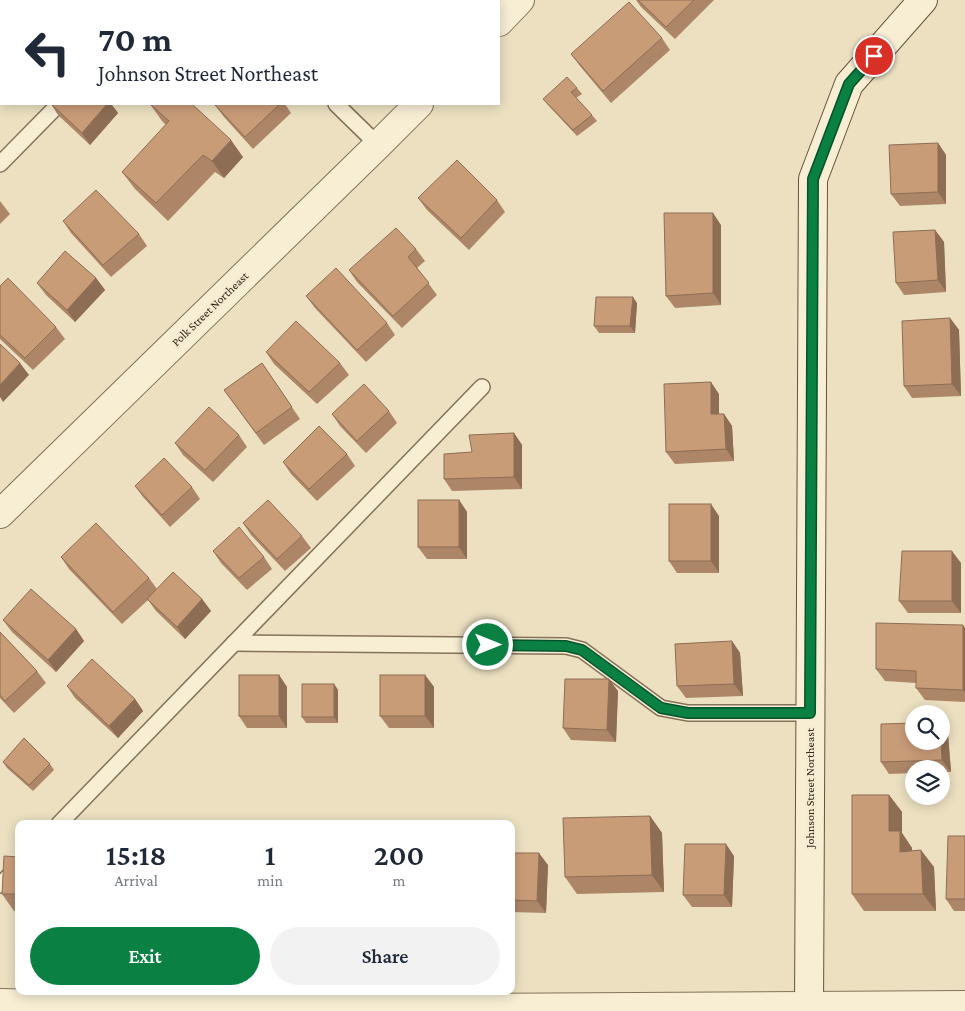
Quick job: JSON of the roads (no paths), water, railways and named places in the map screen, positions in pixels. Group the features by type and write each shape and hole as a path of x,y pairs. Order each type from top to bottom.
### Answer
{"street":[{"path":"500,21 520,0"},
{"name":"Johnson Street Northeast","path":"809,1009 813,179 849,84 923,0"},
{"name":"Polk Street Northeast","path":"0,514 418,105"},
{"path":"0,1003 297,1010 809,1009 965,1005"}],"lane":[{"path":"0,164 58,105"},
{"path":"337,105 378,145"},
{"path":"63,820 482,387"},
{"path":"234,643 566,646 582,650 661,708 688,713 810,713"},
{"path":"0,885 15,870"}]}
